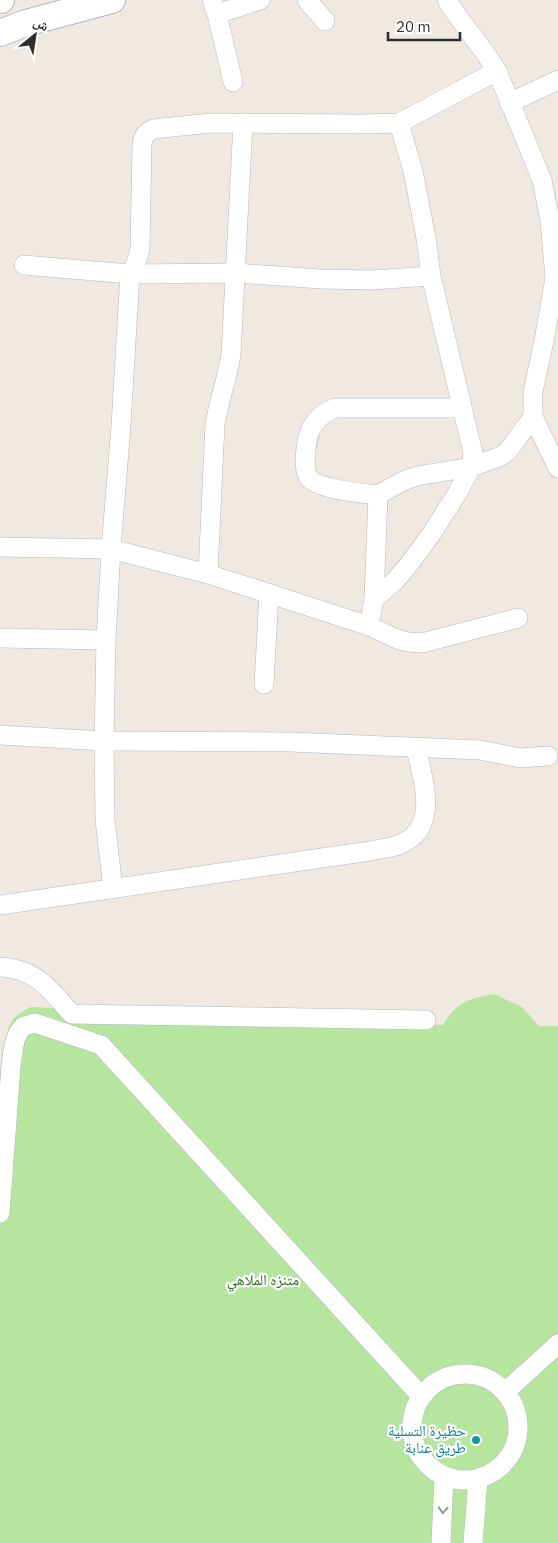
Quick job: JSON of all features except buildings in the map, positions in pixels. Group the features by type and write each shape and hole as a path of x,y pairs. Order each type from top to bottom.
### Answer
{"main road":[{"path":"0,33 26,23 112,0"}],"street":[{"path":"233,82 215,7 260,0"},
{"path":"307,0 324,21"},
{"path":"447,0 497,71 542,180 550,221 556,278 533,391 534,417 558,468"},
{"path":"113,889 105,820 106,640 130,274 135,266 140,250 142,144 145,135 158,128 211,123 399,123 497,71"},
{"path":"509,103 558,80"},
{"path":"208,574 215,424 231,355 242,123"},
{"path":"374,599 395,581 410,564 458,492 471,467 473,453 431,276 413,171 399,123"},
{"path":"24,265 130,274 236,273 364,280 431,276"},
{"path":"461,408 335,408 327,411 312,425 305,461 305,472 311,480 342,491 378,495 403,481 418,476 471,467 507,452 534,417"},
{"path":"369,626 374,599 378,495"},
{"path":"0,547 111,549 208,574 269,593 369,626 408,642 422,643 518,618"},
{"path":"264,684 269,593"},
{"path":"0,638 106,640"},
{"path":"0,735 104,740 290,742 416,749 480,750 520,758 548,756"},
{"path":"0,905 370,851 401,844 416,833 425,816 427,797 416,749"},
{"path":"0,967 22,970 36,977 72,1014 426,1020"},
{"path":"0,1213 10,1066 14,1043 18,1034 24,1026 35,1023 101,1045 421,1396"},
{"path":"505,1392 558,1344"},
{"path":"470,1374 491,1381 505,1392 515,1409 518,1427 515,1445 508,1458 495,1471 478,1479 460,1480 444,1477 429,1467 418,1452 412,1434 413,1413 421,1396 434,1383 451,1375 470,1374"},
{"path":"441,1543 444,1477"},
{"path":"472,1543 478,1479"}],"green space":[{"name":"متنزه الملاهي","path":"494,994 522,1007 539,1026 558,1026 558,1543 0,1543 0,1077 6,1035 17,1015 31,1007 443,1025 453,1011 464,1002"}],"place":[{"name":"حظيرة التسلية طريق عنابة","path":"476,1440"}]}
